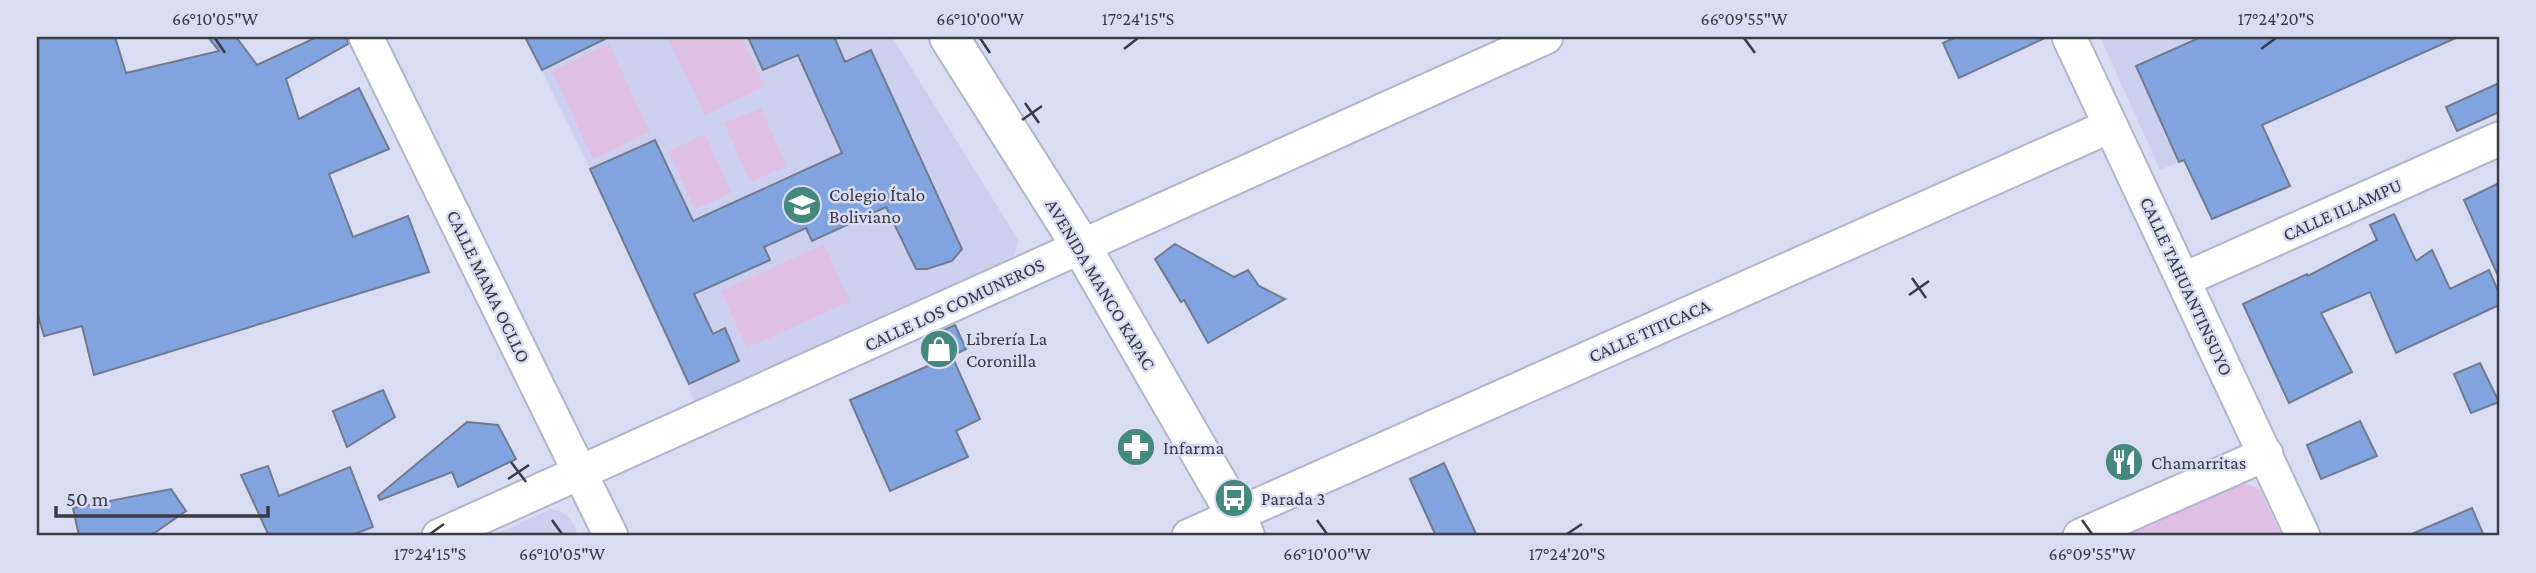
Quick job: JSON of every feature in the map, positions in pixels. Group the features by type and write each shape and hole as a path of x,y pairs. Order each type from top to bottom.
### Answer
{"street":[{"name":"CALLE MAMA OCLLO","path":"366,37 611,536"},
{"name":"AVENIDA MANCO KAPAC","path":"949,37 1081,246 1241,525"},
{"name":"CALLE LOS COMUNEROS","path":"439,536 1546,37"},
{"name":"CALLE TAHUANTINSUYO","path":"2069,37 2185,279 2303,536"},
{"name":"CALLE TITICACA","path":"1189,536 1241,525 2110,126"},
{"name":"CALLE ILLAMPU","path":"2185,279 2499,139"},
{"path":"2080,536 2266,454"}],"shaded area":[{"name":"Colegio Ítalo Boliviano","path":"538,37 892,37 1019,241 1013,257 695,402 590,169 528,42"},
{"path":"667,37 741,37 765,86 705,115"},
{"path":"2100,37 2458,37 2160,170"},
{"path":"609,44 650,132 593,159 552,71"},
{"path":"761,108 787,166 750,182 724,123"},
{"path":"705,134 731,193 695,209 669,151"},
{"path":"824,244 850,301 747,348 721,291"},
{"path":"2245,483 2260,490 2282,536 2116,536 2233,485"},
{"path":"551,509 570,518 579,536 492,536"}],"building":[{"path":"37,37 115,37 126,73 219,51 208,37 236,37 257,65 317,37 347,37 348,44 286,79 299,119 359,88 389,149 329,174 353,237 408,216 429,272 94,375 82,326 44,336 37,312"},
{"path":"525,37 609,37 542,70"},
{"path":"748,37 840,37 835,39 845,62 871,50 962,249 952,261 927,269 916,269 886,207 812,241 806,228 764,247 770,260 694,294 713,334 725,328 739,361 689,384 590,169 655,140 693,221 842,153 798,55 763,70"},
{"path":"1956,37 2047,37 1959,78 1943,43"},
{"path":"2201,37 2458,37 2262,125 2290,186 2212,219 2184,160 2179,162 2136,66"},
{"path":"2499,83 2499,112 2457,131 2446,107"},
{"path":"2499,183 2499,278 2464,200"},
{"path":"2394,214 2416,261 2432,250 2450,289 2489,270 2499,293 2499,305 2396,353 2370,292 2321,313 2352,372 2289,403 2243,304 2307,274 2308,276 2377,240 2370,225"},
{"path":"1175,244 1234,277 1248,270 1259,286 1285,299 1208,343 1184,300 1181,302 1155,259"},
{"path":"955,325 966,349 952,356 980,419 956,431 968,457 890,491 850,400 937,362 926,338"},
{"path":"2480,363 2499,402 2471,413 2454,374"},
{"path":"383,390 395,417 347,447 333,411"},
{"path":"2360,421 2377,456 2321,479 2307,445"},
{"path":"467,422 498,425 516,459 458,487 452,472 380,500 378,496"},
{"path":"1444,463 1477,536 1436,536 1410,479"},
{"path":"268,466 279,496 350,467 373,527 349,536 269,536 241,475"},
{"path":"171,489 186,511 150,536 79,536 73,508"},
{"path":"2472,508 2484,536 2407,536"}],"place":[{"name":"Colegio Ítalo Boliviano","path":"802,205"},
{"name":"Librería La Coronilla","path":"939,349"},
{"name":"Infarma","path":"1136,447"},
{"name":"Chamarritas","path":"2124,462"},
{"name":"Parada 3","path":"1234,498"}]}
